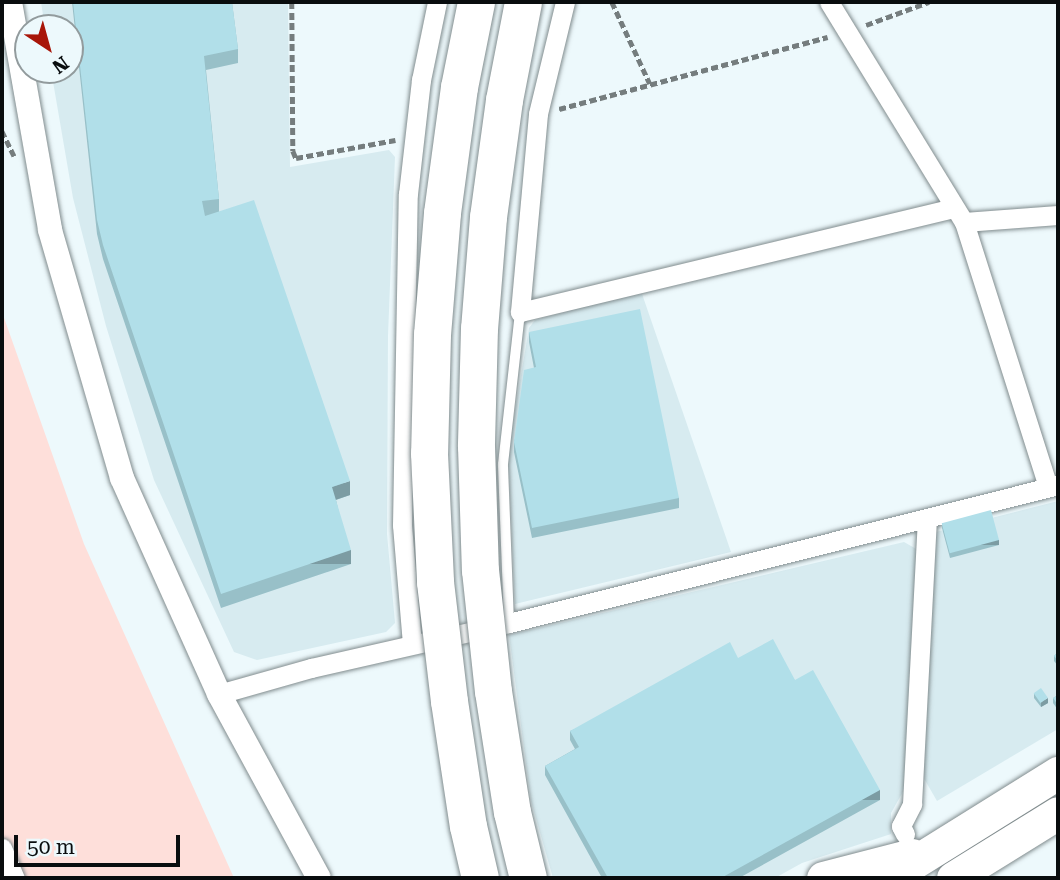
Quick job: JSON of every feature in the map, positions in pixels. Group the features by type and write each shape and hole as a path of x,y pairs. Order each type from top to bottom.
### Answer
{"highway":[{"path":"476,2 459,87 442,213 432,334 429,453 435,582 449,701 468,826 480,878"},
{"path":"523,2 504,100 488,217 479,328 476,446 480,570 493,691 513,812 528,878"},
{"path":"889,878 1058,773"},
{"path":"953,878 1058,813"},
{"path":"823,878 937,848"}],"street":[{"path":"10,2 50,230 122,478 150,546 219,694 319,878"},
{"path":"412,644 402,525 408,194 421,80 436,2"},
{"path":"565,2 538,114 520,312 959,215 1058,215"},
{"path":"219,694 412,644 509,623 927,520 1053,486 959,215 829,2"},
{"path":"905,834 901,826 912,804 927,520"},
{"path":"2,848 15,878"}],"lane":[{"path":"509,623 503,464 520,312"}],"path":[{"path":"612,2 650,84"}],"shaded area":[{"path":"41,2 288,2 290,167 389,150 395,157 388,336 387,534 395,623 386,632 257,660 234,652 154,480 106,326 73,198 53,84 84,84 84,14 43,14"},
{"path":"641,291 731,552 515,604 508,452 529,328 535,320"},
{"path":"2,312 84,544 234,878 2,878"},
{"path":"1058,501 1058,729 937,801 922,775 936,532"},
{"path":"904,542 918,550 904,790 891,813 891,834 802,863 775,878 553,878 531,801 509,635"}],"building":[{"path":"73,2 232,2 238,49 204,56 219,199 202,201 205,216 254,200 350,481 332,487 351,550 221,594 103,245 97,220 82,84 84,14 74,14"},
{"path":"640,309 679,498 532,528 514,442 524,370 536,367 529,332"},
{"path":"991,510 999,540 950,553 942,523"},
{"path":"773,639 795,680 813,670 880,790 721,878 608,878 545,766 579,747 570,731 730,642 738,658"},
{"path":"1041,688 1048,698 1041,703 1034,693"}]}
